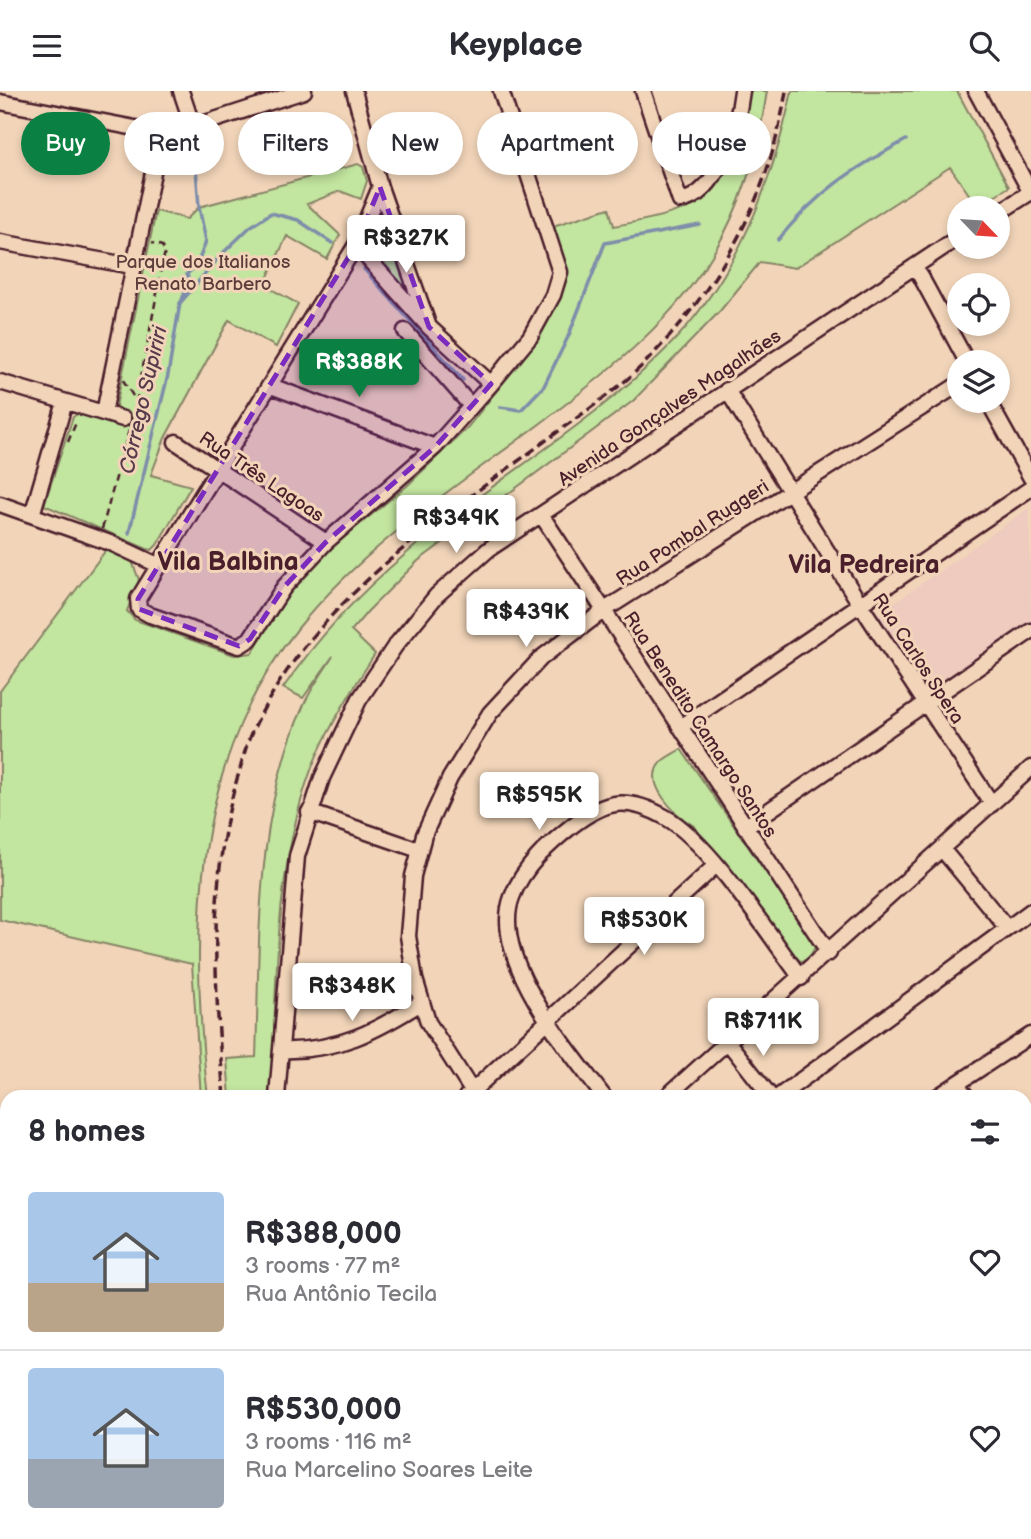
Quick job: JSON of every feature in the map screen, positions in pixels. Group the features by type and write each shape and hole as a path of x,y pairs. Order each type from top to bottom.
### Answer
{"street":[{"path":"181,91 188,112"},
{"path":"224,117 304,91"},
{"path":"354,91 380,187 429,327"},
{"path":"380,187 356,245 221,469 158,565 138,599 139,609 239,646 250,639 284,587 326,542 435,447 530,337 552,295 560,272 501,91"},
{"path":"643,91 680,201 706,188 724,157 742,91"},
{"path":"976,91 1031,192 1010,205"},
{"path":"0,102 124,126"},
{"path":"104,414 152,175"},
{"path":"0,242 132,266"},
{"path":"356,245 429,327 491,384"},
{"name":"Avenida Gonçalves Magalhães","path":"278,1090 297,856 309,812 359,700 395,646 437,595 489,549 947,245"},
{"path":"915,266 960,350"},
{"path":"405,331 471,406"},
{"path":"0,382 123,419"},
{"path":"271,386 435,447"},
{"name":"Rua Carlos Spera","path":"727,390 924,704 992,804"},
{"name":"Rua Pombal Ruggeri","path":"467,1090 428,1022 408,936 419,850 450,778 490,713 541,658 603,611 947,392"},
{"path":"32,515 65,403"},
{"path":"995,413 1031,478"},
{"name":"Rua Três Lagoas","path":"176,442 221,469 326,542"},
{"path":"680,727 1031,488"},
{"path":"0,504 112,540 158,565"},
{"name":"Rua Benedito Camargo Santos","path":"542,516 829,953"},
{"path":"745,827 1031,631"},
{"path":"674,1090 829,953 1031,768"},
{"path":"599,1090 533,999 516,959 509,929 511,898 530,866 561,835 593,810 605,804 636,805 666,817 681,829 716,865 801,978"},
{"path":"309,812 419,850"},
{"path":"942,849 1007,928"},
{"path":"474,1090 549,1023 716,865"},
{"path":"787,1090 1031,911"},
{"path":"282,1050 310,1051 356,1040 422,1002"},
{"path":"949,1090 1031,1035"},
{"path":"727,1041 766,1090"},
{"path":"957,1085 961,1090"}],"path":[{"path":"102,532 137,403 165,251 156,244 146,243"},
{"path":"68,443 75,420 80,419"},
{"path":"90,527 112,540"}],"highlighted area":[{"path":"380,187 429,327 491,384 435,447 326,542 284,587 250,639 239,646 139,609 138,599 356,245"}],"shaded area":[{"path":"1029,508 1031,623 928,688 925,687 877,615"}],"green space":[{"path":"748,91 767,91 763,112 743,112"},
{"path":"792,91 957,91 1009,187 994,196 970,196 950,167 795,268 760,262 720,311 633,401 418,561 368,611 351,631 375,654 316,757 299,808 290,849 279,932 272,1090 229,1090 227,1059 256,1057 263,879 276,791 287,748 303,707 333,656 303,698 283,688 326,633 390,567 472,501 605,404 666,349 713,292 732,261 771,175"},
{"name":"Parque dos Italianos Renato Barbero","path":"358,164 363,167 367,181 361,199 340,191 307,204 340,235 327,259 287,236 264,285 298,304 276,347 229,320 165,438 151,475 191,486 157,545 152,550 147,549 44,505 73,417 77,414 105,419 115,411 156,211 187,219 199,207 317,175 353,175 353,165"},
{"path":"722,175 748,175 733,215 713,254 680,300 661,321 598,379 387,539 326,596 299,627 263,678 237,733 218,791 206,851 200,912 199,974 207,1090 201,1090 192,964 0,920 0,691 106,550 132,561 139,580 127,611 135,620 234,655 252,653 286,595 328,550 408,485 467,428 538,339 565,284 553,226 609,208 614,226 665,215 702,199"},
{"path":"381,212 416,302 363,245"},
{"path":"681,749 809,935 815,947 808,960 800,961 794,955 694,826 664,799 655,780 656,771 663,760"}],"waterway":[{"name":"Córrego Supiriri","path":"778,240 807,208 836,183 906,140"},
{"path":"182,300 189,282 187,274 197,265 206,241 196,175"},
{"name":"Córrego Supiriri","path":"129,533 168,375 180,303 222,254 250,227 271,213 298,220 332,243"},
{"name":"Córrego Supiriri","path":"500,407 521,410 544,386 568,337 605,243 700,225"},
{"name":"Córrego Supiriri","path":"364,269 463,380"}],"railway":[{"path":"223,1090 216,977 217,898 221,858 227,818 247,744 278,684 309,641 345,601 384,565 469,497 621,384 645,363 681,323 724,263 756,198 769,164 786,91"}],"district":[{"name":"Vila Balbina","path":"228,561"},
{"name":"Vila Pedreira","path":"864,564"}]}
